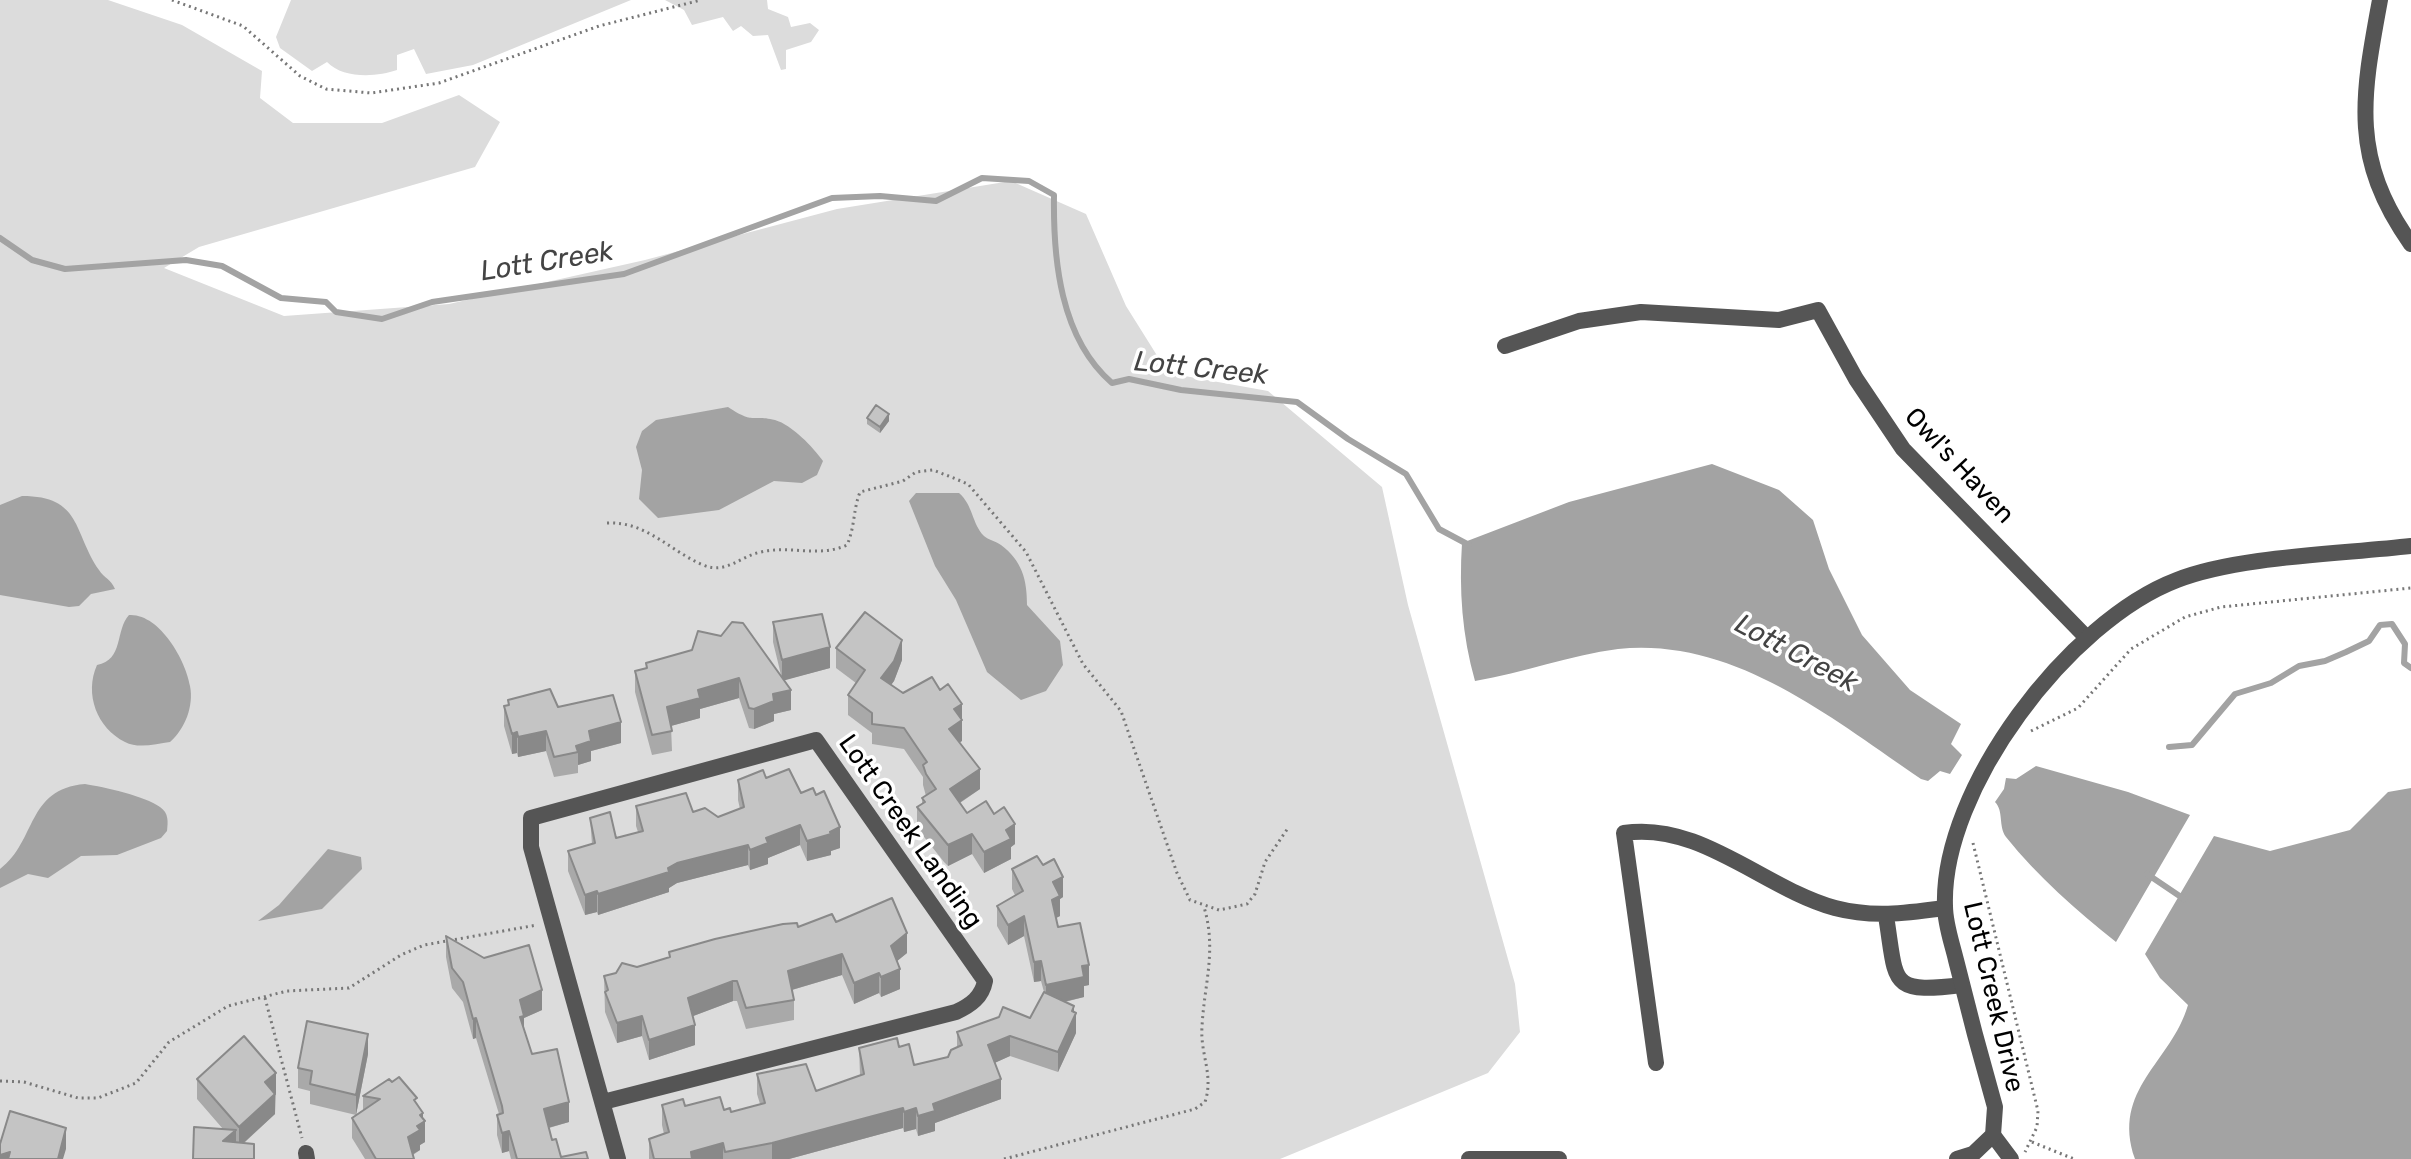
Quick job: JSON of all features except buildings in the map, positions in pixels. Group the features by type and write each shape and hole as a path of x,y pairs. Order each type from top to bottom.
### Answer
{"street":[{"path":"2380,0 2367,72 2363,117 2375,177 2392,217 2411,244"},
{"name":"Owl's Haven","path":"1505,346 1579,321 1641,312 1779,320 1818,310 1856,379 1903,449 2086,637"},
{"name":"Lott Creek Drive","path":"1993,1135 1995,1107 1945,908 1955,832 1977,780 2010,726 2086,637 2135,600 2177,579 2225,567 2411,546"},
{"name":"Lott Creek Landing","path":"603,1102 956,1012 976,1000 985,981 816,740 531,818 531,847 618,1159"},
{"path":"1656,1063 1624,833 1650,829 1692,842 1796,894 1835,908 1886,916 1945,908"},
{"path":"1886,916 1896,975 1904,986 1918,990 1962,985"},
{"path":"1957,1159 1973,1154 1993,1135 2011,1159"},
{"path":"1469,1159 1559,1159"}],"path":[{"path":"172,0 243,26 300,76 326,89 371,93 439,83 599,26 701,0"},
{"path":"607,523 634,525 705,566 729,568 756,553 775,549 816,553 847,545 854,529 854,506 860,492 874,486 933,470 968,484 1026,552 1083,664 1121,711 1190,900 1204,907 1236,909 1247,904 1255,894 1265,862 1288,828"},
{"path":"2024,739 2034,728 2078,708 2131,649 2185,617 2221,607 2411,588"},
{"path":"1972,838 2005,985 2038,1111 2032,1142 2021,1159"},
{"path":"1004,1159 1195,1109 1205,1102 1209,1072 1202,1029 1212,952 1204,907"},
{"path":"0,1081 24,1082 78,1098 98,1098 136,1083 169,1042 228,1006 287,991 349,988 401,955 424,945 507,933 552,921"},
{"path":"265,998 307,1156"},
{"path":"2032,1142 2074,1159"}],"shaded area":[{"path":"0,0 108,0 182,25 262,71 260,98 293,123 382,123 459,95 500,122 475,167 199,247 164,268 284,316 449,304 645,260 837,209 1011,181 1086,214 1126,306 1168,373 1268,391 1382,487 1408,605 1515,984 1520,1032 1488,1073 1280,1159 0,1159"},
{"path":"291,0 631,0 473,65 426,74 414,49 397,55 397,70 370,75 351,74 327,62 312,71 280,48 276,37"},
{"path":"665,0 767,0 768,9 788,17 791,27 810,23 819,30 811,42 786,50 786,69 781,70 768,35 753,36 741,26 733,31 723,17 692,25 684,10"}],"water":[{"path":"728,407 748,417 775,420 795,431 823,461 817,475 802,483 774,481 719,510 658,518 639,499 642,470 636,447 642,431 656,420"},
{"path":"1712,464 1779,490 1813,520 1829,569 1862,635 1910,690 1961,724 1951,744 1962,755 1950,774 1940,771 1928,781 1921,779 1852,731 1779,687 1741,669 1702,656 1661,649 1618,649 1475,681 1462,612 1462,543 1569,502"},
{"path":"916,493 959,493 984,536 1001,545 1018,564 1026,587 1027,605 1060,641 1063,665 1046,691 1021,700 987,672 956,600 935,566 909,501"},
{"path":"22,496 56,502 66,509 99,570 115,589 91,594 79,606 69,607 0,595 0,505"},
{"path":"129,615 140,616 160,630 177,652 187,675 191,694 187,717 170,742 141,746 125,742 107,728 96,709 93,676 97,665 106,662 115,651"},
{"path":"2036,766 2128,792 2190,815 2116,942 2044,879 2004,833 1995,802 2004,789 2006,778 2016,779"},
{"path":"85,784 124,792 153,803 166,815 167,831 161,838 117,855 81,856 48,878 28,874 0,888 0,869 21,845 42,806 52,795"},
{"path":"2411,788 2411,1159 2135,1159 2130,1135 2131,1114 2137,1095 2180,1025 2188,1005 2160,978 2145,954 2214,836 2270,851 2350,830 2388,792"},
{"path":"328,849 361,857 362,869 322,909 258,921 279,905"}],"waterway":[{"name":"Lott Creek","path":"0,238 32,260 65,269 186,260 222,266 281,298 326,302 336,312 382,319 432,302 624,274 832,198 880,196 936,201 982,178 1029,181 1054,195 1055,245 1063,296 1081,344 1112,383 1129,379 1181,390 1297,402 1348,439 1406,474 1439,529 1469,545"},
{"name":"Lott Creek","path":"2169,747 2192,745 2235,694 2271,683 2299,666 2325,661 2346,652 2369,641 2380,625 2392,624 2405,644 2404,663 2411,668"},
{"path":"2147,874 2184,899"}]}
